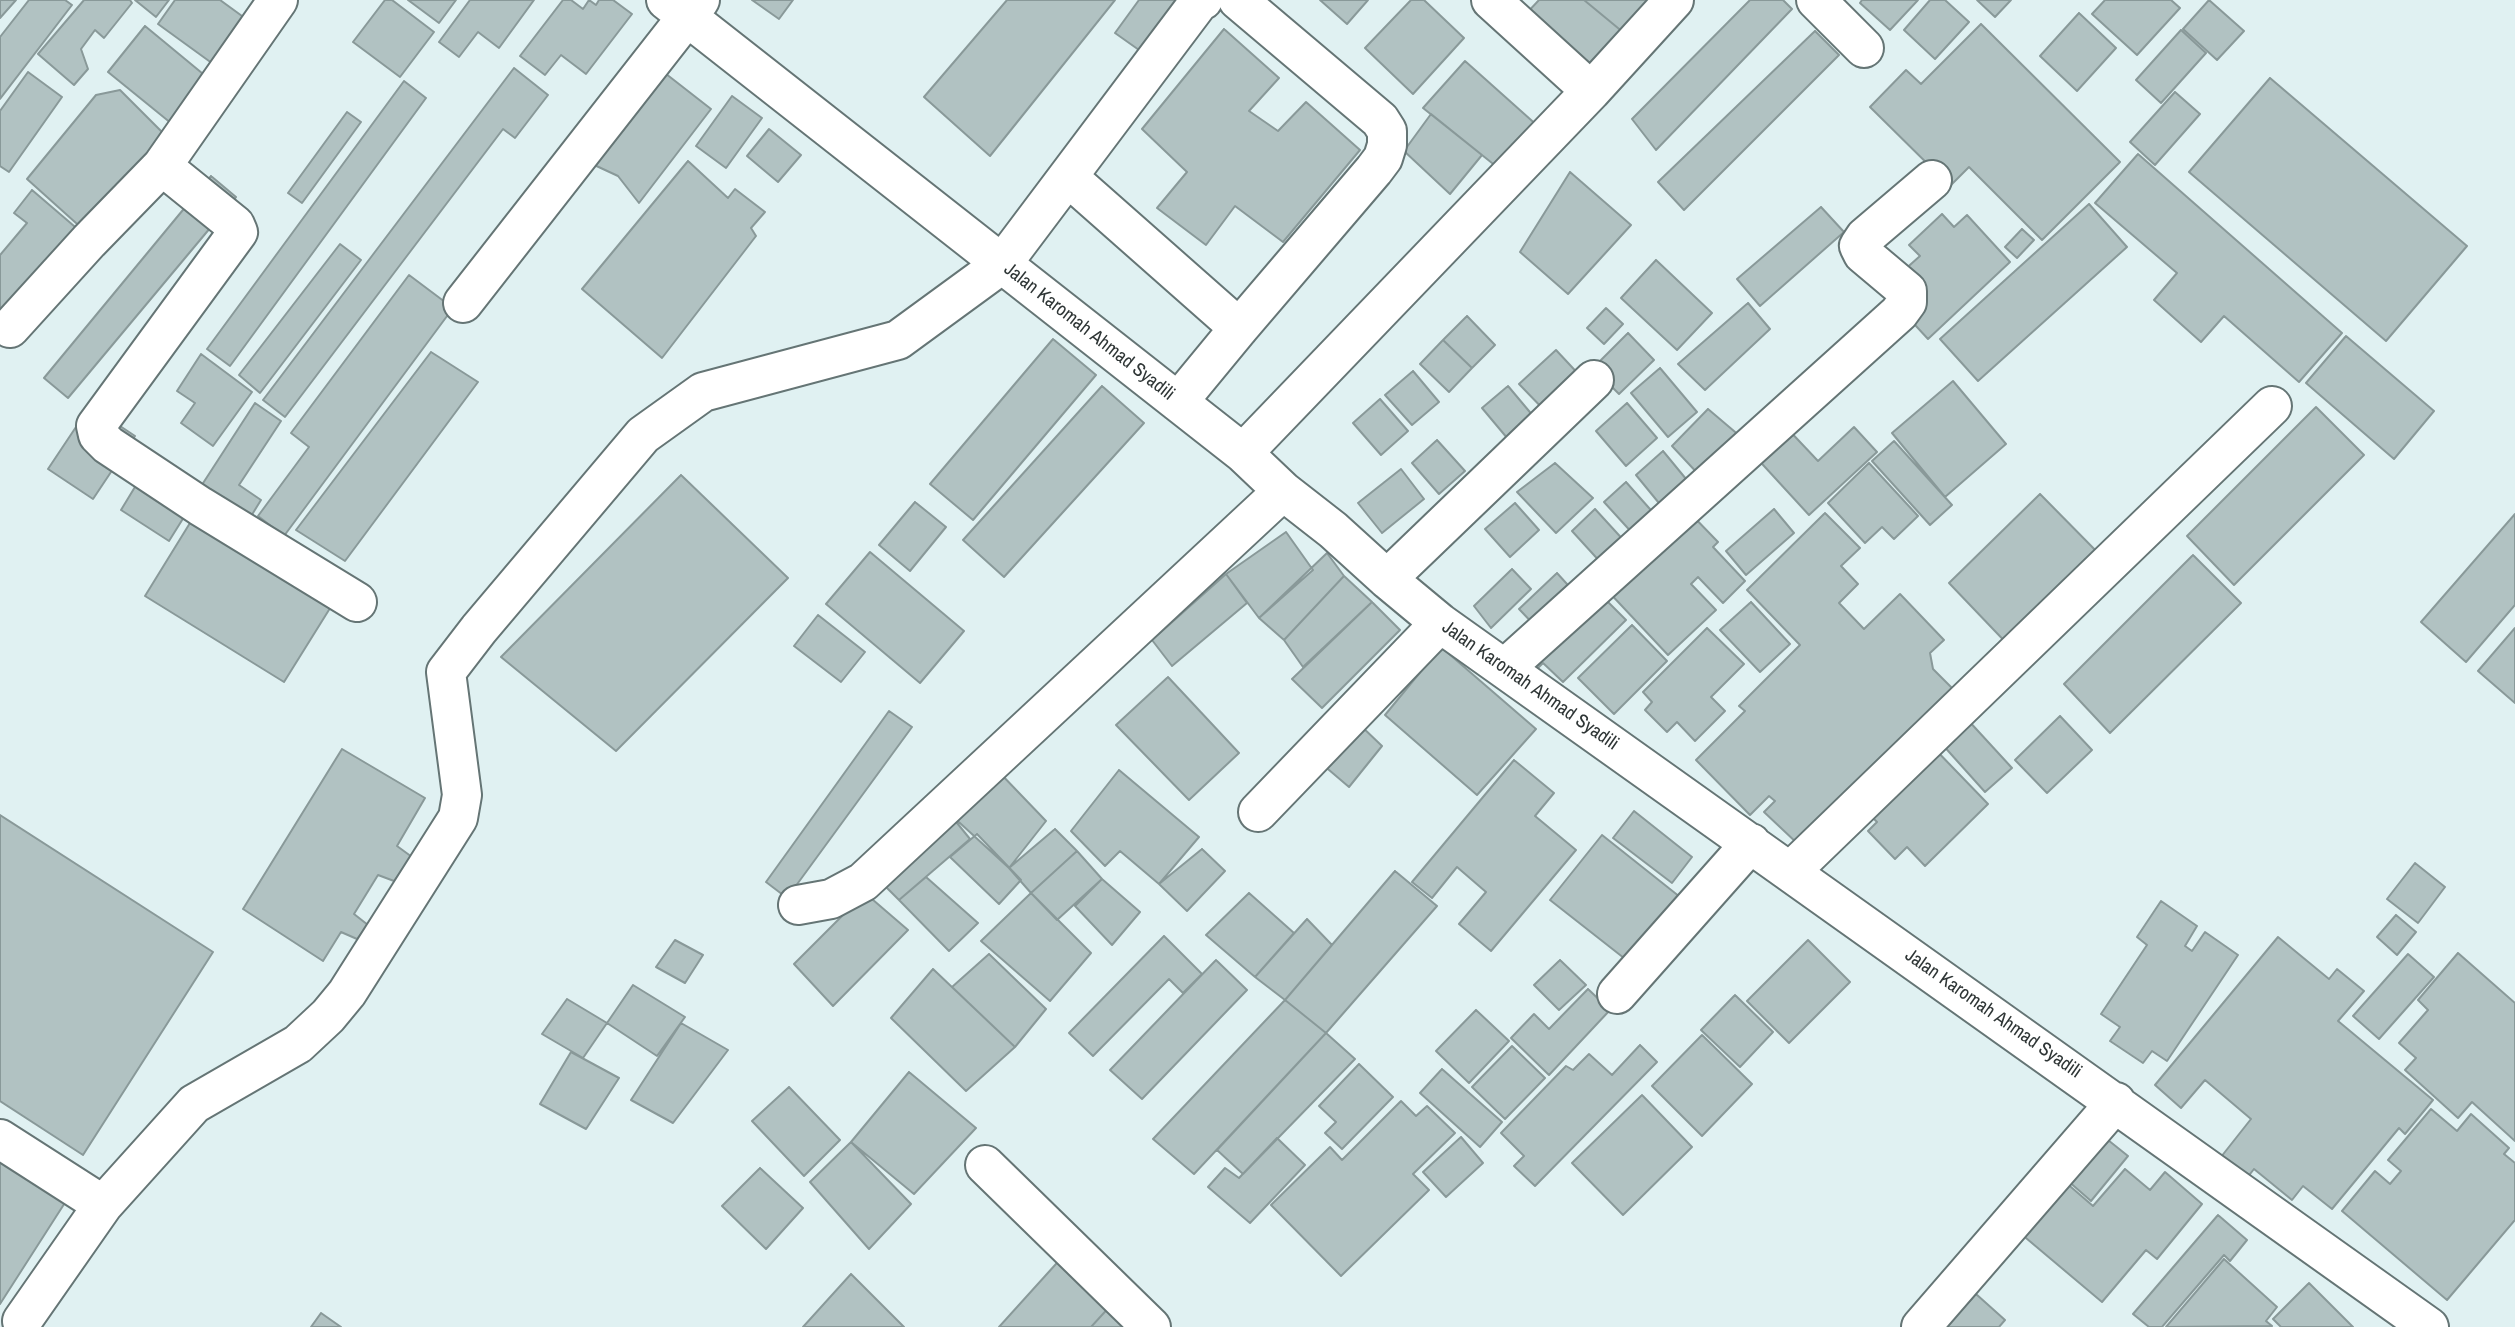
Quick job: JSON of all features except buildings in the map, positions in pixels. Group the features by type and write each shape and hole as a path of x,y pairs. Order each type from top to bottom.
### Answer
{"street":[{"path":"10,328 162,166 278,0"},
{"path":"22,1321 103,1205 194,1104 298,1044 328,1016 347,993 458,818 462,795 446,672 479,629 643,435 702,392 898,340 1002,264 1203,0"},
{"path":"1178,402 1374,170 1383,158 1387,145 1387,131 1380,120 1238,0"},
{"path":"1491,0 1591,91"},
{"path":"1243,453 1591,91 1674,0"},
{"path":"1816,0 1864,48"},
{"path":"463,303 685,5"},
{"name":"Jalan Karomah Ahmad Syadili","path":"685,5 1002,264 1243,453 1283,491 1333,530 1440,623 2116,1101 2429,1327"},
{"path":"162,166 235,225 238,232 96,426 98,435 108,445 200,506 357,602"},
{"path":"1068,177 1238,328"},
{"path":"1505,668 1899,313 1907,302 1907,291 1863,254 1859,246 1865,237 1933,180"},
{"path":"1387,579 1594,380"},
{"path":"1791,871 2272,406"},
{"path":"798,905 831,899 863,883 1283,491"},
{"path":"1258,812 1440,623"},
{"path":"1617,994 1751,843"},
{"path":"1920,1327 2116,1101"},
{"path":"0,1139 103,1205"},
{"path":"985,1165 1151,1327"}]}
